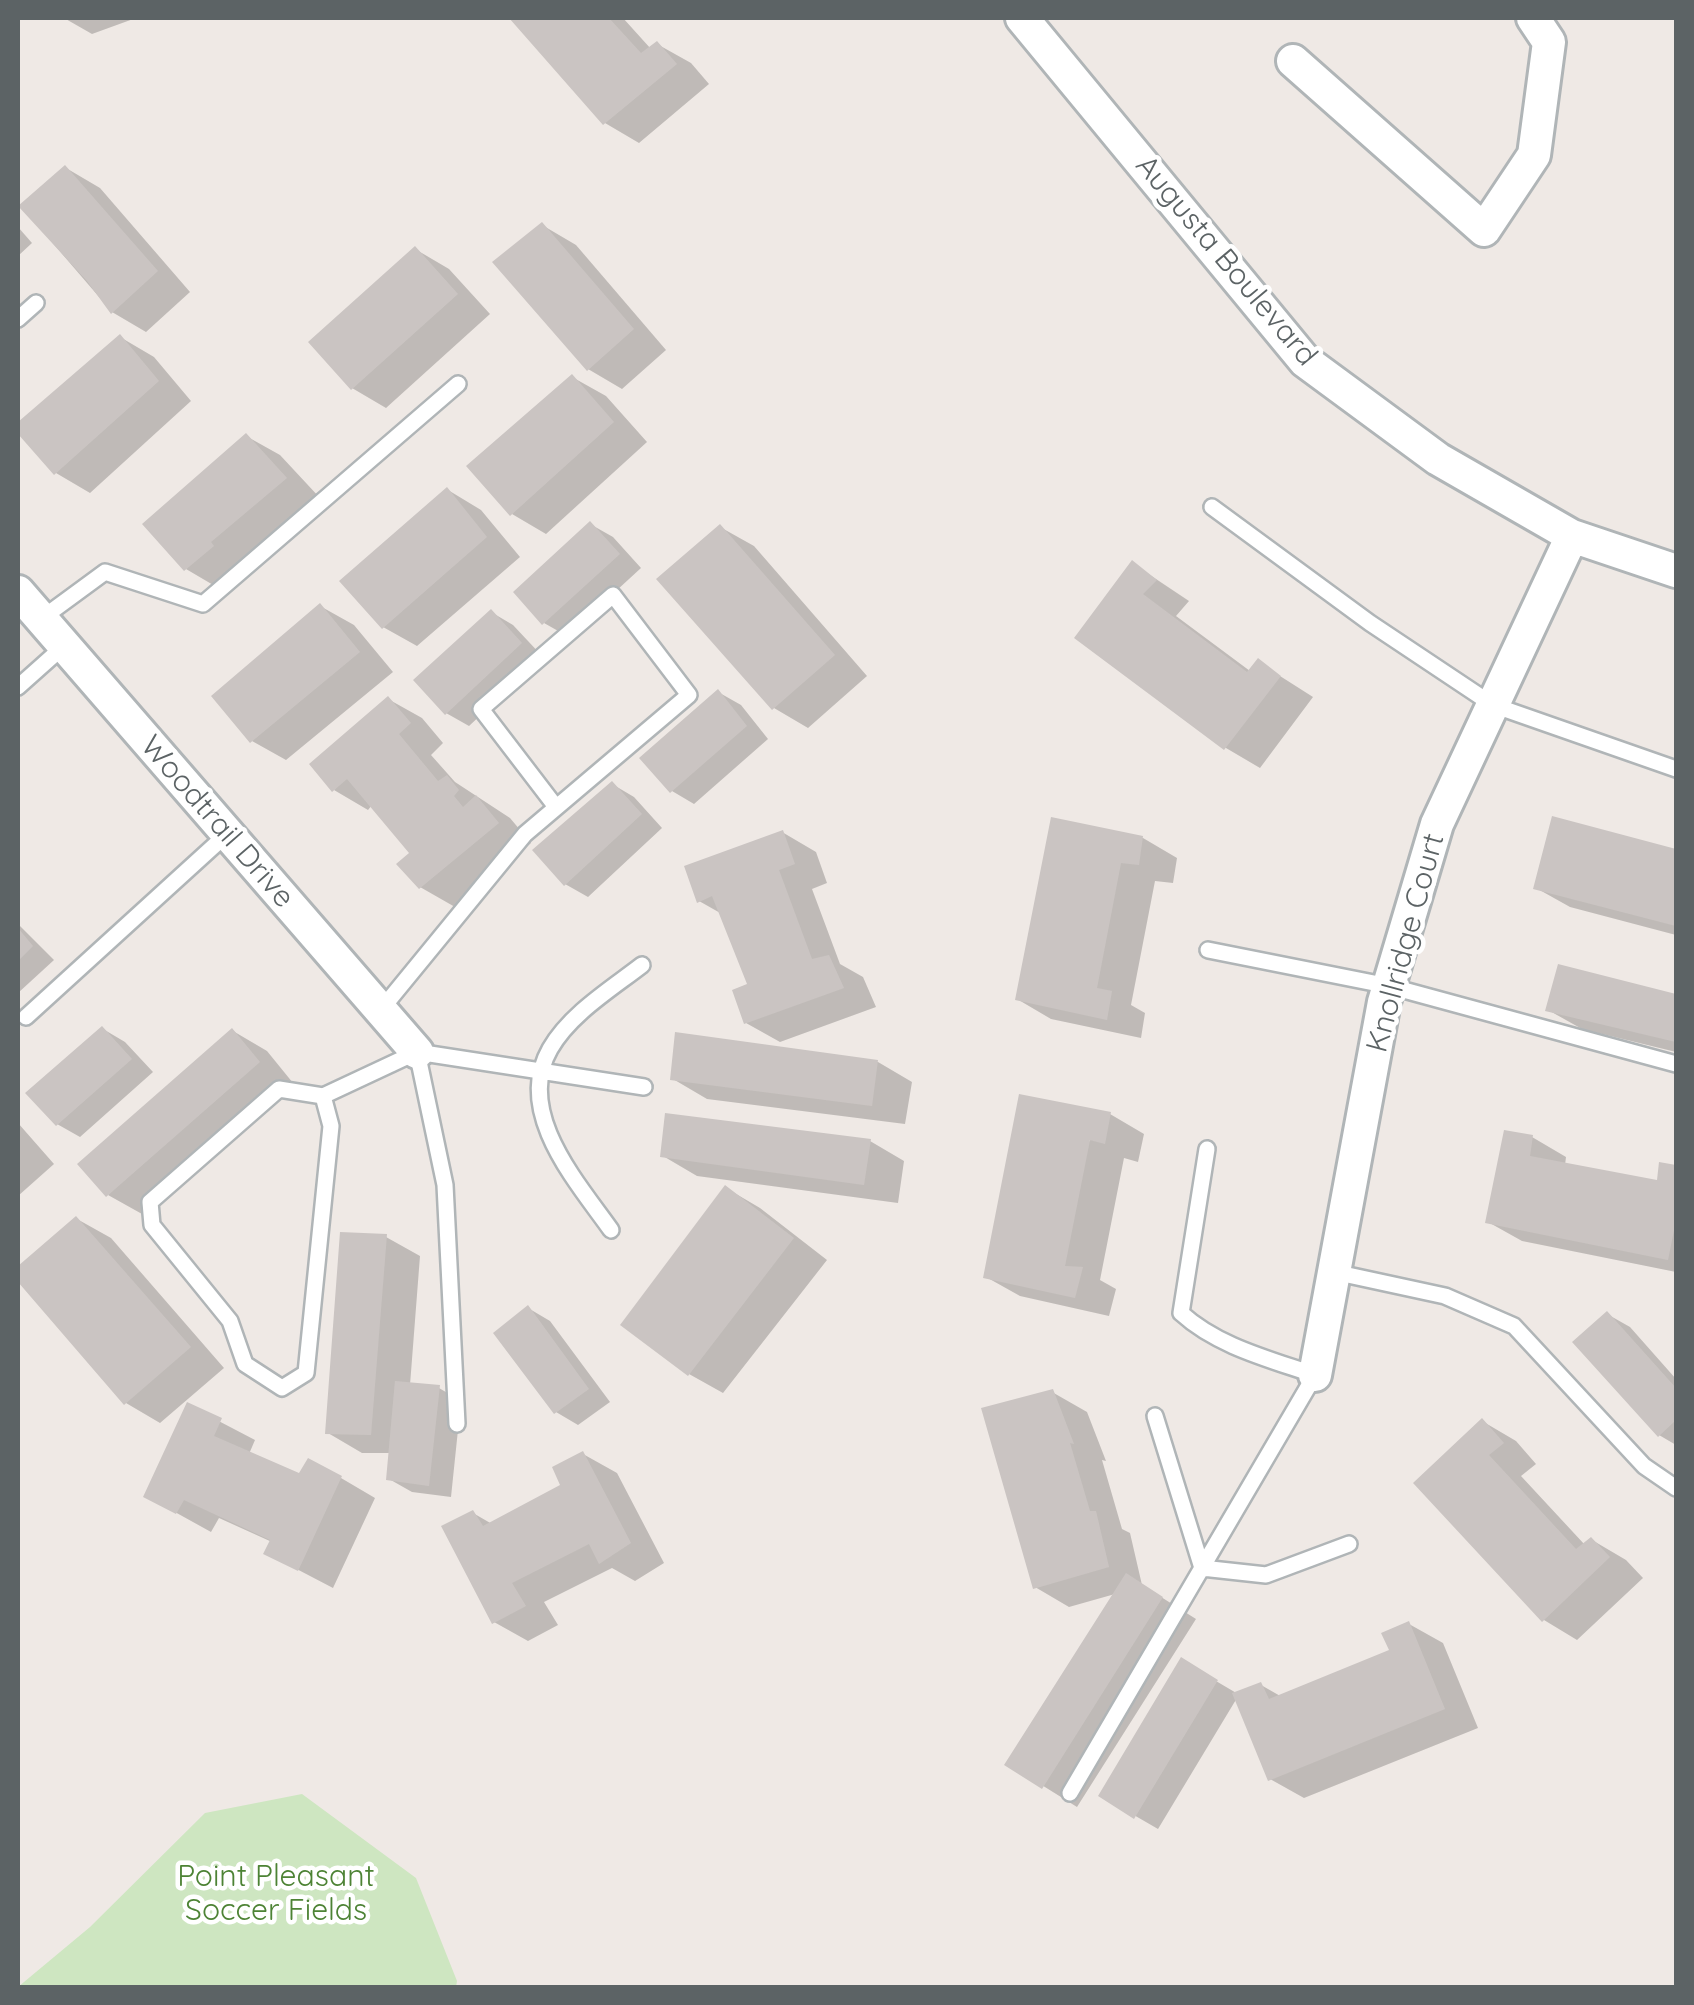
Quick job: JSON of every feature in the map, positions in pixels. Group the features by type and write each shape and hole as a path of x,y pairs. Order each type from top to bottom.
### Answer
{"street":[{"name":"Augusta Boulevard","path":"1022,18 1305,361 1438,460 1572,536 1676,572"},
{"path":"1293,62 1484,230 1534,155 1549,42 1533,18"},
{"name":"Knollridge Court","path":"1315,1374 1389,986 1437,824 1572,536"},
{"name":"Woodtrail Drive","path":"18,592 417,1052"}],"lane":[{"path":"18,319 36,303"},
{"path":"41,619 105,572 203,604 458,384"},
{"path":"1212,507 1370,623 1493,705 1676,769"},
{"path":"380,1011 525,834 689,695 613,594 481,709 556,807"},
{"path":"18,687 64,646"},
{"path":"26,1017 227,834"},
{"path":"1208,950 1389,986 1676,1064"},
{"path":"611,1230 559,1157 546,1128 541,1101 544,1072 549,1051 565,1031 642,964"},
{"path":"417,1052 445,1185 457,1424"},
{"path":"323,1096 331,1126 306,1373 282,1388 245,1364 230,1321 152,1225 150,1202 279,1089 323,1096 417,1052 644,1087"},
{"path":"1070,1793 1315,1374 1236,1347 1195,1326 1181,1313 1207,1150"},
{"path":"1334,1272 1445,1296 1514,1326 1644,1466 1676,1488"},
{"path":"1155,1416 1202,1568"},
{"path":"1202,1568 1266,1575 1349,1544"}],"green space":[{"name":"Point Pleasant Soccer Fields","path":"302,1794 416,1878 457,1981 456,1987 18,1987 90,1927 205,1813"}],"building":[{"path":"509,18 609,18 641,53 657,41 677,64 603,125"},
{"path":"65,165 158,271 111,314 87,281 18,206"},
{"path":"542,222 634,329 587,371 492,262"},
{"path":"415,246 458,294 351,390 308,342"},
{"path":"120,334 159,381 54,475 18,434 18,422"},
{"path":"572,374 614,422 510,516 466,466"},
{"path":"246,433 287,478 211,542 214,546 184,571 142,524"},
{"path":"447,487 487,537 382,629 339,581"},
{"path":"590,521 620,554 542,625 513,592"},
{"path":"720,524 835,655 772,710 656,579"},
{"path":"1132,560 1157,580 1143,594 1247,672 1258,658 1281,676 1224,750 1074,638"},
{"path":"320,603 360,652 250,743 211,696"},
{"path":"491,609 522,643 445,715 413,680"},
{"path":"718,689 747,726 670,793 639,758"},
{"path":"388,696 411,723 399,734 438,781 447,775 459,790 454,796 463,807 476,795 499,823 419,889 396,864 409,853 347,779 332,792 309,764"},
{"path":"612,781 642,814 564,886 532,850"},
{"path":"1552,816 1676,849 1676,926 1533,889"},
{"path":"1051,817 1143,836 1139,865 1121,863 1097,988 1112,991 1107,1020 1015,1000"},
{"path":"783,830 795,864 779,870 812,959 829,955 844,988 744,1024 732,990 747,984 712,896 697,903 684,866"},
{"path":"18,928 33,946 18,961"},
{"path":"1558,964 1676,994 1676,1042 1545,1011"},
{"path":"102,1026 132,1059 56,1126 25,1093"},
{"path":"232,1028 260,1062 106,1197 77,1164"},
{"path":"675,1032 878,1060 872,1106 670,1080"},
{"path":"1019,1094 1111,1112 1105,1144 1090,1140 1065,1266 1083,1267 1075,1298 983,1278"},
{"path":"665,1113 871,1139 864,1185 660,1157"},
{"path":"1504,1130 1533,1135 1530,1156 1657,1180 1659,1162 1676,1165 1676,1220 1668,1260 1485,1223"},
{"path":"725,1185 794,1238 688,1376 620,1325"},
{"path":"76,1216 191,1347 124,1405 18,1282 18,1266"},
{"path":"340,1232 387,1234 371,1435 325,1434"},
{"path":"528,1305 589,1389 554,1414 493,1333"},
{"path":"1607,1311 1676,1388 1676,1420 1658,1437 1572,1342"},
{"path":"395,1381 440,1385 429,1486 386,1480"},
{"path":"1053,1389 1074,1444 1070,1443 1090,1511 1096,1511 1109,1567 1033,1589 981,1408"},
{"path":"187,1402 222,1418 214,1436 299,1473 308,1458 342,1476 298,1571 263,1554 270,1540 184,1500 176,1514 143,1497"},
{"path":"1482,1418 1504,1443 1489,1455 1576,1549 1591,1537 1610,1557 1542,1622 1413,1483"},
{"path":"583,1451 631,1543 599,1564 589,1544 512,1583 526,1606 492,1624 441,1526 473,1510 483,1526 560,1485 552,1467"},
{"path":"1126,1573 1163,1597 1042,1789 1004,1765"},
{"path":"1409,1621 1445,1709 1268,1781 1232,1693 1261,1682 1269,1699 1389,1650 1381,1633"},
{"path":"1181,1657 1218,1680 1134,1819 1098,1796"}]}
